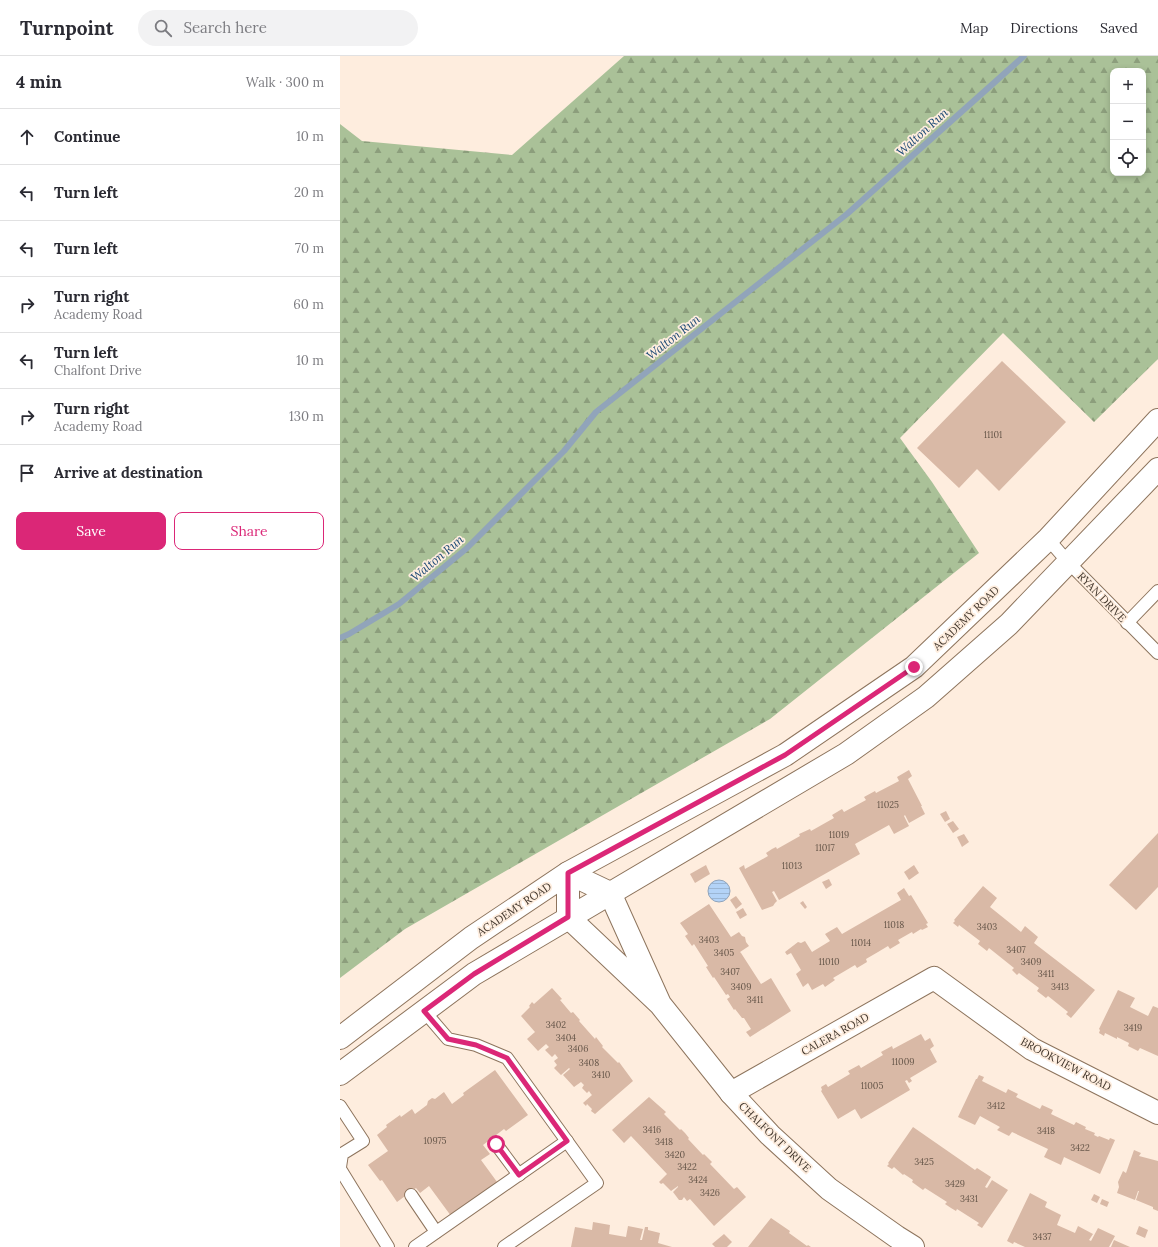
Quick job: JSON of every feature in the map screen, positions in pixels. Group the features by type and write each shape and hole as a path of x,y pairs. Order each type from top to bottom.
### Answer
{"main road":[{"name":"ACADEMY ROAD","path":"340,1038 471,938 568,873 785,755 914,667 1048,539 1158,420"},
{"path":"340,1074 474,974 568,917 846,754 926,697 1009,624 1158,469"},
{"path":"568,917 568,873 610,893"},
{"name":"CHALFONT DRIVE","path":"610,893 660,1004"},
{"name":"CHALFONT DRIVE","path":"568,917 660,1004 730,1093 770,1135 829,1189 913,1247"},
{"name":"CALERA ROAD","path":"730,1093 934,978 938,982"},
{"name":"BROOKVIEW ROAD","path":"938,982 1032,1049 1158,1113"}],"lane":[{"name":"RYAN DRIVE","path":"1048,539 1068,562 1158,653"},
{"path":"1127,623 1158,591"},
{"path":"424,1011 448,1039 476,1045 507,1058 597,1183 504,1247"},
{"path":"340,1106 363,1141 342,1154 340,1168 388,1247"},
{"path":"415,1247 567,1141"},
{"path":"496,1144 519,1175"},
{"path":"411,1196 436,1232"}],"green space":[{"path":"624,56 1158,56 1158,359 1094,422 1003,333 900,438 932,482 979,553 770,719 405,929 340,978 340,124 362,141 512,155"}],"water":[{"path":"715,880 723,880 730,887 730,895 723,902 715,902 708,895 708,887"}],"building":[{"path":"1002,361 1066,422 999,491 977,469 959,488 917,448"},
{"path":"909,770 912,776 908,779 925,814 909,823 905,815 904,816 909,826 894,834 889,825 855,844 860,854 779,900 774,891 772,892 777,901 773,906 762,910 739,868 744,865 745,869 768,856 766,853 772,849 776,847 777,849 800,836 799,834 810,829 811,831 834,818 832,815 842,809 844,812 866,800 864,797 875,791 876,793 899,781 897,777"},
{"path":"946,811 950,819 945,822 940,814"},
{"path":"953,821 959,829 953,833 947,824"},
{"path":"1158,833 1158,887 1136,910 1109,885"},
{"path":"964,834 969,842 962,847 957,837"},
{"path":"706,865 710,874 695,883 690,874"},
{"path":"914,865 919,873 909,880 904,872"},
{"path":"829,879 832,885 826,889 822,882"},
{"path":"983,886 997,898 990,907 1021,932 1025,926 1038,937 1034,943 1095,990 1071,1018 1066,1014 1068,1012 1048,996 1046,998 1037,991 1039,988 1019,973 1017,975 1012,970 1014,968 989,948 987,951 978,944 980,941 959,925 958,927 953,923"},
{"path":"904,888 909,896 911,895 928,923 926,924 928,927 913,934 912,932 898,940 900,943 890,949 888,946 866,959 867,962 857,968 855,965 833,978 835,980 825,987 823,984 812,990 808,983 803,987 796,974 801,970 791,953 787,955 785,952 798,942 801,943 805,941 812,952 830,941 825,934 837,927 842,934 901,900 897,893"},
{"path":"736,896 742,904 736,909 730,900"},
{"path":"803,901 807,907 805,909 800,903"},
{"path":"709,904 731,937 739,932 745,937 749,946 740,952 761,984 771,978 791,1011 750,1037 746,1032 751,1029 744,1018 742,1018 735,1009 734,1010 727,999 730,997 728,994 726,995 714,977 713,978 706,967 708,966 694,944 692,946 685,936 688,934 680,923"},
{"path":"743,908 747,915 740,919 736,912"},
{"path":"552,988 562,999 560,1000 571,1013 573,1012 595,1039 596,1037 603,1046 602,1047 618,1063 619,1062 633,1081 595,1114 591,1111 592,1109 587,1104 586,1106 583,1103 592,1095 589,1091 587,1093 582,1088 584,1085 581,1082 574,1087 563,1075 570,1069 569,1068 561,1075 554,1068 557,1065 554,1061 558,1058 555,1054 552,1057 545,1050 549,1047 546,1044 538,1051 527,1039 535,1032 521,1016 530,1007 529,1006 532,1002 534,1004"},
{"path":"1118,990 1135,998 1130,1007 1148,1016 1153,1006 1158,1008 1158,1056 1140,1048 1138,1051 1128,1046 1129,1043 1117,1037 1117,1039 1105,1033 1104,1036 1099,1033 1099,1029"},
{"path":"921,1034 925,1041 930,1038 934,1046 930,1049 937,1062 910,1078 912,1081 909,1083 907,1080 905,1081 910,1090 861,1119 855,1109 838,1119 821,1091 821,1087 826,1084 828,1087 850,1074 848,1071 859,1065 861,1068 883,1055 881,1052 892,1046 893,1049"},
{"path":"495,1070 528,1115 506,1131 504,1129 483,1145 490,1154 481,1160 500,1186 454,1220 429,1186 420,1193 416,1188 397,1202 382,1180 380,1181 368,1165 388,1151 377,1135 387,1127 386,1125 400,1115 401,1117 412,1109 415,1114 427,1105 428,1101 432,1098 435,1099 444,1092 452,1104 464,1095 463,1093"},
{"path":"979,1075 984,1077 982,1081 1006,1093 1008,1089 1018,1094 1016,1097 1040,1109 1042,1105 1053,1110 1051,1114 1074,1125 1076,1122 1086,1127 1085,1129 1095,1133 1094,1135 1098,1137 1115,1140 1100,1174 1064,1157 1061,1165 1044,1157 1048,1149 1012,1132 1009,1136 997,1130 1000,1127 980,1116 975,1125 958,1117"},
{"path":"649,1097 666,1112 664,1114 685,1133 689,1138 688,1139 712,1162 710,1164 734,1189 737,1187 746,1197 714,1226 690,1199 687,1201 684,1197 682,1200 679,1200 673,1192 678,1186 671,1191 663,1183 661,1184 659,1182 667,1174 631,1136 624,1143 612,1130"},
{"path":"913,1127 975,1170 977,1168 991,1177 985,1187 987,1188 992,1180 1008,1190 982,1228 977,1225 979,1223 957,1209 956,1211 951,1208 945,1204 947,1202 925,1188 923,1190 912,1182 913,1180 904,1174 903,1175 894,1167 892,1169 887,1166"},
{"path":"1134,1150 1141,1153 1139,1156 1158,1161 1158,1211 1153,1209 1153,1207 1136,1200 1139,1191 1135,1200 1117,1193 1119,1187 1118,1182 1123,1171 1126,1173"},
{"path":"1030,1193 1047,1202 1045,1207 1061,1215 1057,1225 1075,1233 1078,1226 1093,1234 1089,1240 1091,1241 1098,1228 1115,1236 1109,1247 1025,1247 1014,1242 1013,1244 1007,1241"},
{"path":"1094,1194 1100,1197 1097,1203 1091,1200"},
{"path":"1102,1199 1109,1202 1107,1207 1100,1204"},
{"path":"771,1218 790,1231 789,1233 807,1246 808,1245 811,1247 748,1247"},
{"path":"593,1222 610,1225 609,1234 626,1237 628,1226 643,1229 640,1240 642,1240 645,1227 648,1227 648,1230 660,1233 658,1243 672,1247 571,1247 575,1227 592,1230"},
{"path":"1139,1226 1148,1230 1145,1238 1136,1234"},
{"path":"724,1234 732,1242 727,1247 715,1247 712,1244"},
{"path":"1114,1240 1130,1247 1111,1247"}],"waterway":[{"name":"Walton Run","path":"340,638 399,604 466,549 564,451 596,412 847,214 1024,56"}],"route":[{"path":"496,1144 519,1175 567,1141 507,1058 476,1045 448,1039 424,1011 474,974 568,917 568,873 785,755 914,667"}]}
